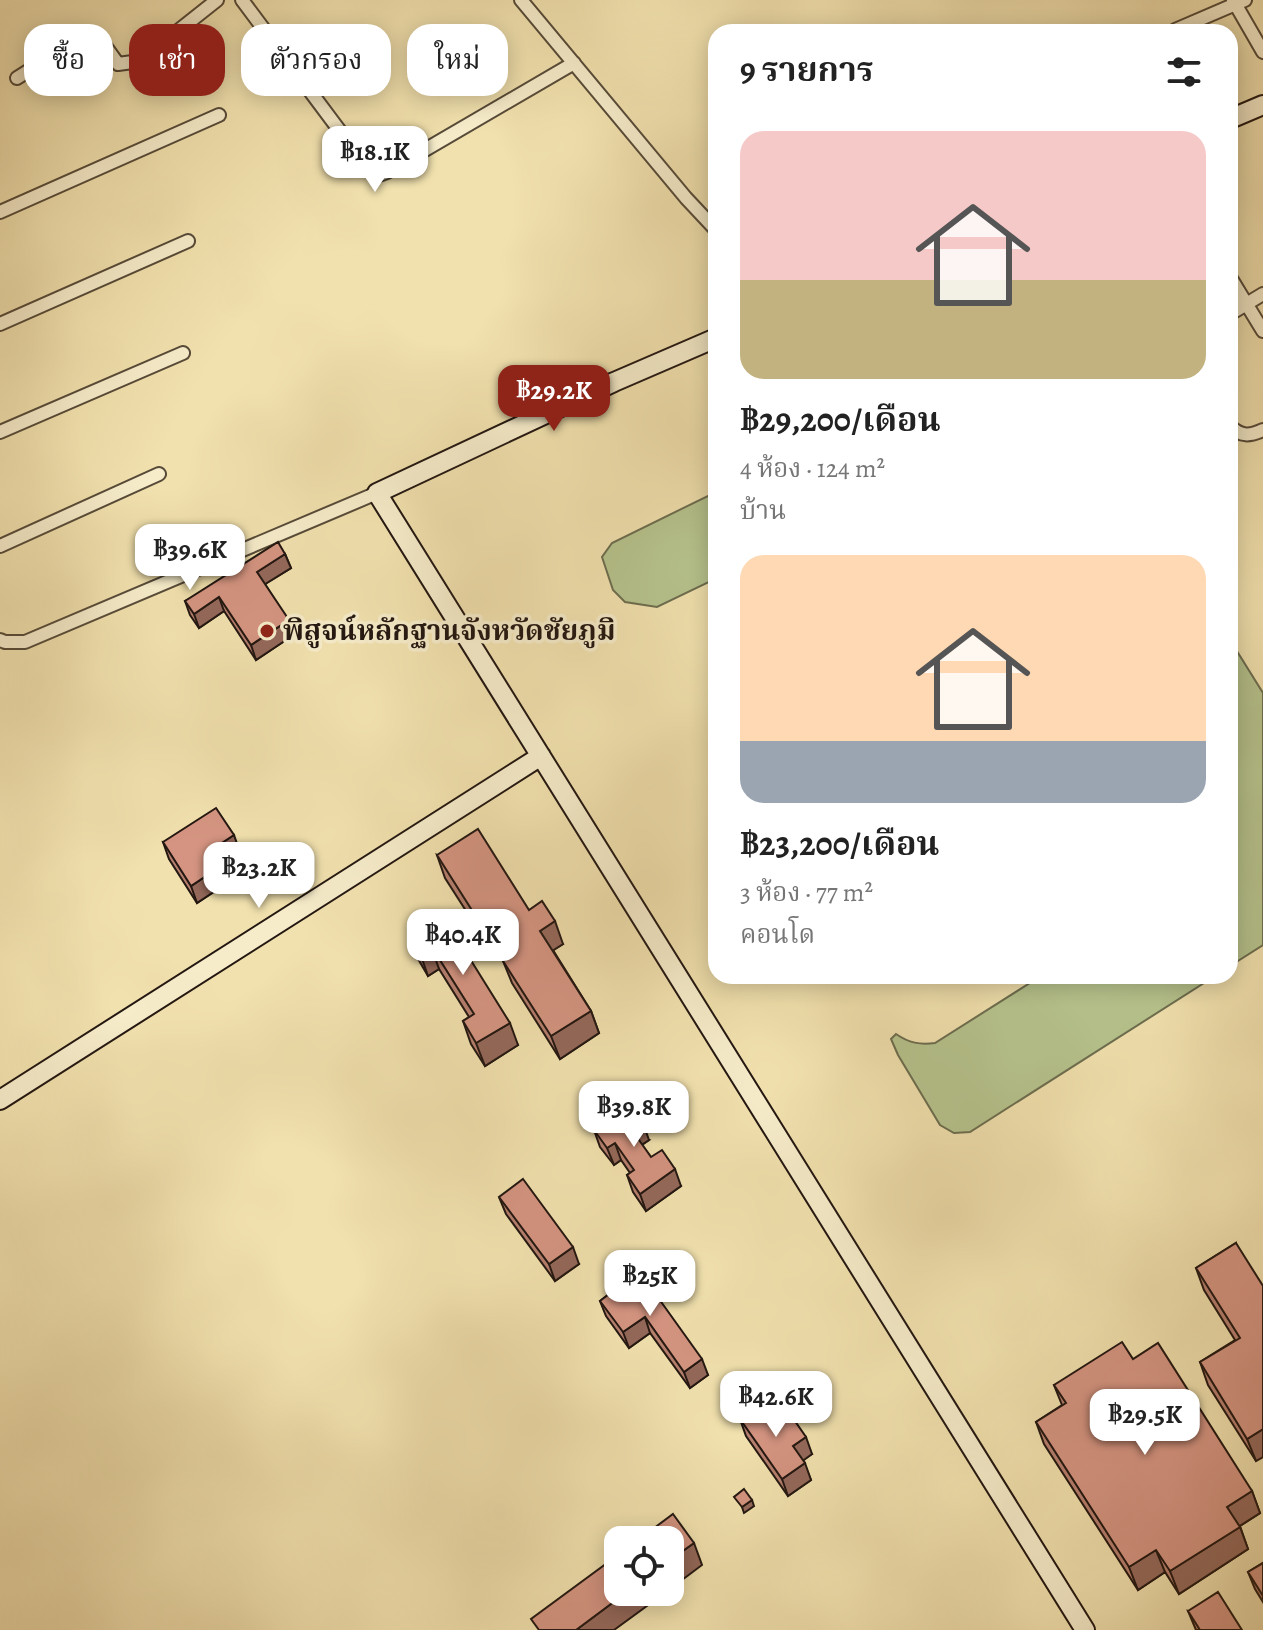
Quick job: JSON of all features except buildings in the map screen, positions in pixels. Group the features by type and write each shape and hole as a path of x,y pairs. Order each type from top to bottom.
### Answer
{"street":[{"path":"17,78 85,35 98,36 118,64 140,61 217,0"},
{"path":"242,0 376,176 574,63"},
{"path":"521,0 708,221"},
{"path":"1188,24 1238,1 1263,52"},
{"path":"1238,116 1263,105"},
{"path":"0,212 219,115"},
{"path":"0,324 188,241"},
{"path":"1238,290 1263,331"},
{"path":"1238,309 1263,294"},
{"path":"0,640 25,642 377,493 708,341"},
{"path":"0,432 183,353"},
{"path":"1238,433 1250,435 1263,430"},
{"path":"0,546 159,474"},
{"path":"377,493 1085,1630"},
{"path":"0,1100 541,756"}],"green space":[{"path":"708,496 708,582 657,607 625,602 613,590 602,557 612,543"},
{"path":"1238,653 1263,693 1263,945 1238,961"},
{"path":"1028,984 1202,984 970,1132 954,1133 940,1125 891,1039 896,1034 915,1043 935,1043"}],"place":[{"name":"พิสูจน์หลักฐานจังหวัดชัยภูมิ","path":"267,631"}]}
